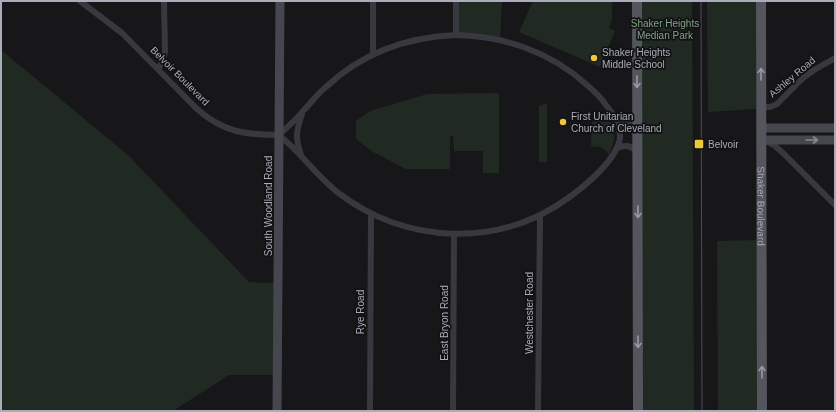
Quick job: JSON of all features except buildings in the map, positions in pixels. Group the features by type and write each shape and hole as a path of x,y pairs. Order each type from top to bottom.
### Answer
{"main road":[{"path":"637,1 638,411"},
{"name":"Shaker Boulevard","path":"761,1 762,411"}],"street":[{"name":"Belvoir Boulevard","path":"80,1 122,33 196,108 210,119 216,123 247,134 280,135"},
{"path":"158,69 161,65 164,54 164,1"},
{"name":"South Woodland Road","path":"277,411 280,1"},
{"path":"373,1 373,54"},
{"path":"456,1 456,35"},
{"path":"456,35 479,36 521,46 562,66 580,79 604,102 617,121 620,135 617,148 602,168 584,186 540,216 500,229 454,234 408,228 371,214 332,188 316,174 280,135 302,112 327,86 349,69 373,54 411,41 432,37 456,35"},
{"name":"Ashley Road","path":"761,108 770,107 777,104 803,78 835,58"},
{"path":"301,156 297,132 302,112"},
{"path":"617,121 628,122 637,117"},
{"path":"761,128 835,128"},
{"path":"785,128 780,134 785,140"},
{"path":"761,140 835,140"},
{"path":"761,140 771,143 777,147 835,205"},
{"path":"617,148 629,146 637,152"},
{"name":"Rye Road","path":"370,411 371,214"},
{"name":"Westchester Road","path":"538,411 540,216"},
{"name":"East Bryon Road","path":"453,411 454,234"}],"green space":[{"path":"456,1 502,1 500,40 456,35"},
{"path":"533,1 546,1 550,3 550,1 612,1 612,19 609,28 615,31 600,67 519,32"},
{"name":"Shaker Heights Median Park","path":"637,1 692,1 694,411 639,411"},
{"path":"707,1 756,1 756,109 708,112"},
{"path":"1,50 128,155 249,282 278,283 277,375 229,375 173,411 1,411"},
{"path":"499,93 499,173 483,173 483,151 454,151 453,136 450,136 450,169 406,169 373,152 356,139 356,121 370,111 427,94"},
{"path":"547,103 547,162 539,162 539,106"},
{"path":"609,115 613,125 614,139 609,154 601,147 591,146 592,122"},
{"path":"758,240 759,411 718,411 717,241"}],"tram line":[{"path":"701,1 702,411"}],"place":[{"name":"Shaker Heights Middle School","path":"594,58"},
{"name":"First Unitarian Church of Cleveland","path":"563,122"},
{"name":"Belvoir","path":"699,144"}]}
